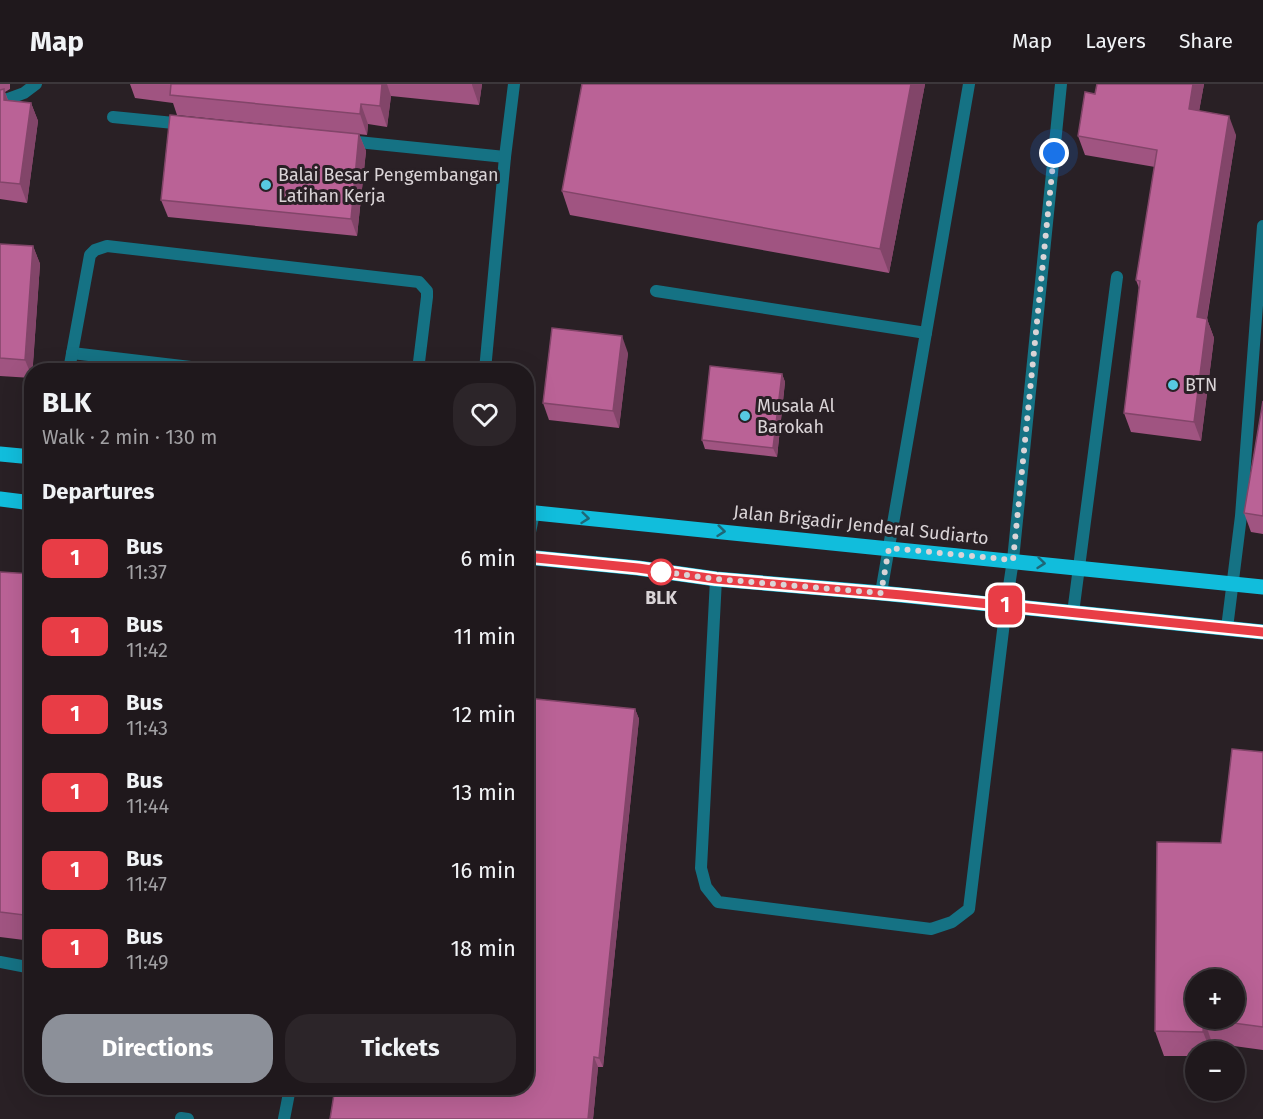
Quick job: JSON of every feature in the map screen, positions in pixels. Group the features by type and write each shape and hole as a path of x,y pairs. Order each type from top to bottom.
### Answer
{"main road":[{"path":"0,454 24,456"},
{"path":"0,499 24,501"},
{"name":"Jalan Brigadir Jenderal Sudiarto","path":"534,513 1263,587"},
{"path":"534,558 638,568 716,579 881,593 1263,632"}],"street":[{"path":"0,102 24,93 36,84"},
{"path":"486,363 514,84"},
{"path":"881,593 969,84"},
{"path":"716,579 701,868 706,887 718,902 932,929 952,922 969,909 1013,560 1061,84"},
{"path":"113,117 196,125"},
{"path":"338,140 505,157"},
{"path":"1227,628 1241,516 1263,226"},
{"path":"70,363 90,255 95,250 107,246 419,282 427,291 427,297 419,363"},
{"path":"1073,613 1117,278"},
{"path":"656,291 926,333"},
{"path":"72,353 157,363"},
{"path":"0,962 24,966"},
{"path":"284,1119 289,1095"}],"building":[{"path":"171,84 382,84 380,106 361,104 360,114 170,95"},
{"path":"582,84 911,84 880,249 562,191"},
{"path":"1097,84 1193,84 1189,109 1229,116 1197,317 1207,319 1194,422 1124,413 1140,281 1136,280 1157,150 1078,136 1085,92 1095,94"},
{"path":"4,89 4,100 31,103 20,184 0,182 0,90"},
{"name":"Balai Besar Pengembangan Latihan Kerja","path":"170,115 359,134 351,219 161,200"},
{"path":"0,244 33,246 25,360 0,358"},
{"path":"552,328 622,336 613,411 543,403"},
{"name":"Musala Al Barokah","path":"710,366 782,374 773,448 702,440"},
{"path":"1263,401 1263,516 1244,513"},
{"path":"0,572 24,574 24,915 0,912"},
{"path":"534,699 635,709 599,1058 594,1057 588,1119 330,1119 334,1095 534,1095"},
{"path":"1232,749 1263,752 1263,1027 1245,1025 1245,969 1185,969 1185,1029 1203,1029 1203,1032 1155,1031 1157,842 1221,843"}],"bus line":[{"name":"1","path":"534,558 638,568 716,579 902,595 1263,632"}],"place":[{"name":"Balai Besar Pengembangan Latihan Kerja","path":"266,185"},
{"name":"BTN","path":"1173,385"},
{"name":"Musala Al Barokah","path":"745,416"},
{"name":"BLK","path":"661,572"}],"route":[{"path":"661,572 658,571 716,579 881,593 889,548 1013,560 1054,153"}]}
